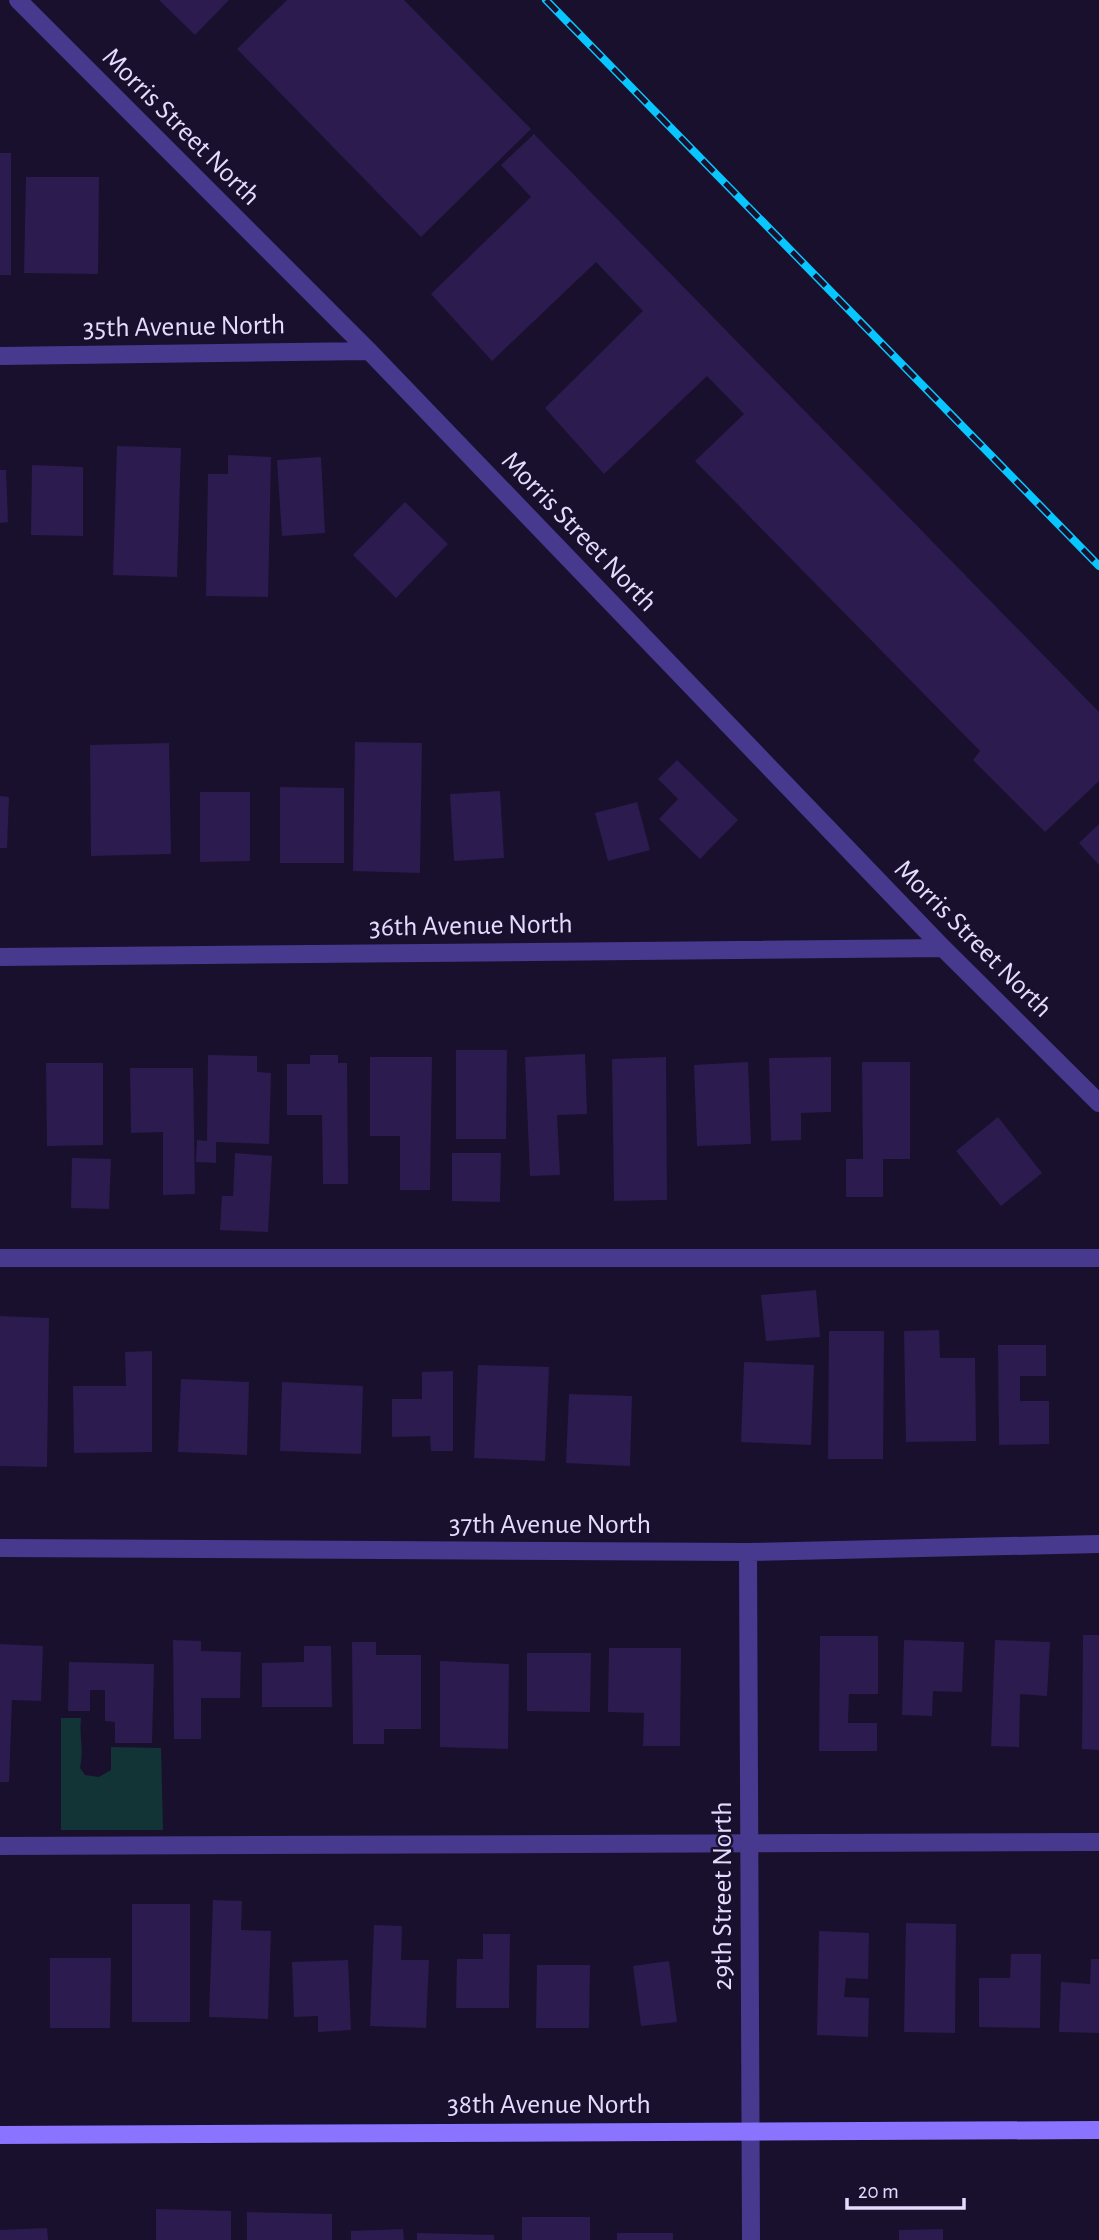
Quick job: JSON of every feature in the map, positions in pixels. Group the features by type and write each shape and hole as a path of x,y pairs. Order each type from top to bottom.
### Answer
{"main road":[{"name":"38th Avenue North","path":"0,2135 1099,2130"}],"street":[{"name":"Morris Street North","path":"18,0 369,351 943,948 1099,1102"},
{"name":"35th Avenue North","path":"0,356 369,351"},
{"name":"36th Avenue North","path":"0,957 943,948"},
{"path":"0,1258 1099,1258"},
{"name":"37th Avenue North","path":"0,1548 748,1552 1099,1544"},
{"name":"29th Street North","path":"748,1552 751,2240"},
{"path":"0,1846 1099,1842"}],"green space":[{"path":"61,1718 81,1718 80,1768 85,1775 99,1777 111,1770 111,1747 161,1748 163,1830 61,1830"}],"building":[{"path":"159,0 229,0 195,35"},
{"path":"287,0 404,0 531,129 421,237 237,49"},
{"path":"534,134 1099,712 1099,781 1045,832 973,760 980,751 695,461 744,414 707,376 604,474 545,408 643,311 596,262 492,361 431,294 531,197 501,165"},
{"path":"0,153 11,153 11,275 0,275"},
{"path":"26,177 99,177 98,274 24,273"},
{"path":"117,446 181,448 177,577 113,575"},
{"path":"228,455 271,457 268,597 206,596 208,474 228,474"},
{"path":"321,457 325,533 282,536 277,460"},
{"path":"32,465 83,467 83,536 31,535"},
{"path":"0,470 6,470 8,522 0,523"},
{"path":"405,502 448,544 396,598 353,555"},
{"path":"355,742 422,743 420,873 353,871"},
{"path":"169,743 171,854 91,856 90,745"},
{"path":"677,760 738,820 700,859 659,819 678,799 658,779"},
{"path":"280,787 344,788 344,863 280,863"},
{"path":"500,791 504,858 454,861 450,794"},
{"path":"200,792 250,792 250,861 200,862"},
{"path":"0,796 9,797 7,848 0,848"},
{"path":"637,802 650,850 608,861 595,813"},
{"path":"1099,824 1099,865 1079,843"},
{"path":"456,1050 507,1050 506,1139 456,1139"},
{"path":"585,1054 587,1114 557,1115 560,1175 530,1176 525,1057"},
{"path":"208,1055 257,1056 257,1072 271,1073 269,1144 216,1142 216,1163 196,1162 197,1140 207,1141"},
{"path":"310,1055 338,1055 338,1063 347,1063 348,1184 323,1184 322,1115 287,1115 287,1064 310,1064"},
{"path":"370,1057 432,1057 430,1190 400,1190 400,1136 370,1136"},
{"path":"666,1057 667,1200 614,1201 612,1059"},
{"path":"831,1057 831,1112 801,1113 801,1140 771,1141 769,1058"},
{"path":"748,1062 751,1144 697,1146 694,1065"},
{"path":"862,1062 910,1062 910,1159 883,1159 883,1197 846,1197 846,1159 863,1159"},
{"path":"46,1063 103,1063 103,1145 47,1146"},
{"path":"130,1068 193,1068 195,1194 163,1195 163,1132 131,1133"},
{"path":"998,1117 1042,1173 1001,1206 956,1151"},
{"path":"235,1153 272,1156 268,1232 220,1230 222,1196 233,1196"},
{"path":"452,1153 501,1153 500,1202 452,1201"},
{"path":"72,1158 111,1159 109,1209 71,1208"},
{"path":"816,1290 820,1337 766,1341 761,1295"},
{"path":"0,1316 49,1318 47,1467 0,1466"},
{"path":"939,1330 940,1358 975,1358 976,1441 906,1442 904,1331"},
{"path":"829,1331 884,1331 883,1459 828,1459"},
{"path":"998,1345 1046,1345 1046,1376 1020,1376 1020,1401 1049,1401 1049,1444 999,1445"},
{"path":"152,1351 152,1452 74,1453 73,1386 126,1386 125,1352"},
{"path":"744,1362 814,1365 811,1445 741,1442"},
{"path":"478,1365 549,1367 545,1461 474,1458"},
{"path":"453,1371 453,1451 431,1451 430,1436 392,1437 392,1399 422,1399 422,1372"},
{"path":"181,1379 249,1382 247,1455 178,1452"},
{"path":"282,1382 363,1386 361,1454 280,1451"},
{"path":"569,1394 632,1396 630,1466 566,1463"},
{"path":"1083,1635 1099,1635 1099,1750 1082,1749"},
{"path":"820,1636 878,1636 878,1694 849,1694 848,1723 877,1723 877,1751 819,1751"},
{"path":"173,1640 201,1641 201,1651 241,1652 240,1698 201,1698 201,1739 174,1739"},
{"path":"904,1640 964,1642 962,1692 933,1691 932,1716 902,1715"},
{"path":"995,1640 1050,1642 1047,1696 1020,1694 1019,1747 991,1746"},
{"path":"352,1642 376,1642 376,1655 421,1655 421,1729 384,1729 384,1744 353,1744"},
{"path":"0,1644 43,1646 41,1701 12,1700 9,1782 0,1782"},
{"path":"304,1646 331,1646 332,1707 262,1707 262,1663 304,1662"},
{"path":"609,1648 681,1648 680,1746 643,1746 644,1713 608,1712"},
{"path":"527,1653 591,1653 590,1712 527,1711"},
{"path":"440,1661 509,1664 508,1749 440,1747"},
{"path":"69,1662 154,1664 152,1743 115,1743 115,1722 105,1721 105,1690 90,1690 90,1711 68,1711"},
{"path":"213,1900 242,1901 241,1930 271,1931 268,2019 209,2017"},
{"path":"132,1904 190,1904 190,2022 132,2022"},
{"path":"906,1923 956,1924 955,2033 904,2032"},
{"path":"374,1925 402,1926 401,1960 429,1960 426,2028 370,2026"},
{"path":"819,1931 869,1933 868,1979 846,1978 844,1997 869,1998 868,2037 817,2035"},
{"path":"483,1934 510,1934 509,2008 456,2008 457,1959 483,1959"},
{"path":"1011,1954 1041,1954 1040,2028 979,2027 979,1978 1010,1978"},
{"path":"50,1958 111,1958 110,2028 50,2028"},
{"path":"1091,1959 1099,1959 1099,2033 1059,2032 1061,1982 1090,1984"},
{"path":"348,1960 351,2030 318,2032 318,2016 294,2017 292,1962"},
{"path":"669,1961 677,2022 641,2026 633,1966"},
{"path":"537,1965 590,1965 589,2028 536,2028"},
{"path":"156,2209 231,2211 231,2240 156,2240"},
{"path":"247,2212 332,2214 332,2240 247,2240"},
{"path":"522,2217 590,2217 590,2240 522,2240"},
{"path":"47,2228 48,2240 0,2240 0,2230"},
{"path":"403,2229 404,2240 351,2240 351,2231"},
{"path":"943,2229 943,2240 899,2240 899,2230"},
{"path":"417,2233 494,2235 494,2240 417,2240"},
{"path":"617,2233 673,2233 673,2240 617,2240"}],"railway":[{"path":"546,0 1099,566"}]}
